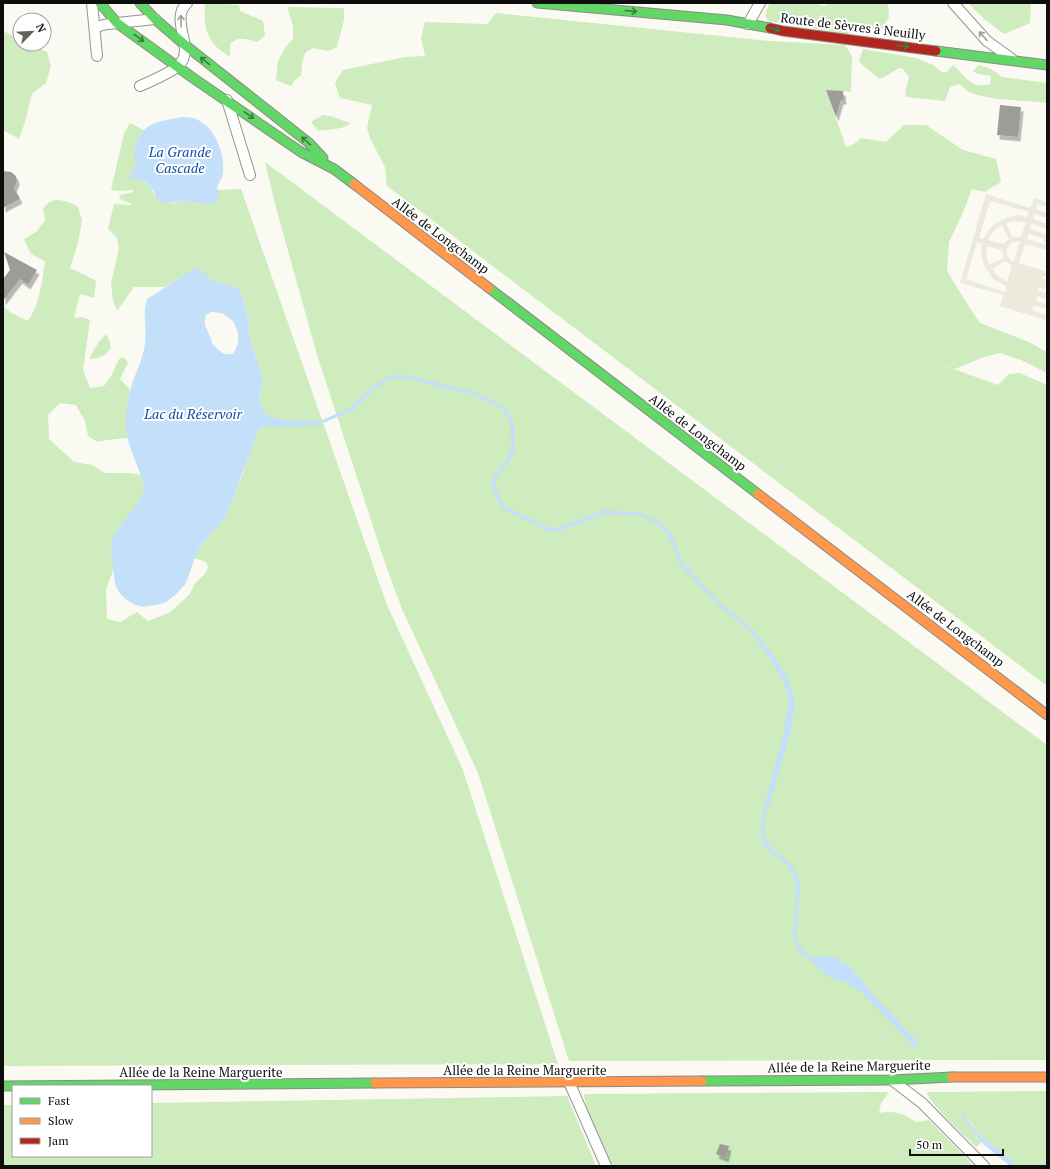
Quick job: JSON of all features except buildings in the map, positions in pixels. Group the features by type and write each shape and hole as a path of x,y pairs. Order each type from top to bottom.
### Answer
{"main road":[{"name":"Allée de Longchamp","path":"100,3 117,22 193,78 301,152 334,169"},
{"name":"Allée de Longchamp","path":"140,3 155,19 184,45 309,143 334,169 1047,715"},
{"name":"Route de Sèvres à Neuilly","path":"537,3 727,20 797,33 1047,65"},
{"name":"Allée de la Reine Marguerite","path":"144,1085 892,1080 946,1077 1047,1077"}],"street":[{"path":"92,3 97,56"},
{"path":"140,86 178,66 185,56 181,18 184,6 187,3"},
{"path":"748,24 760,3"},
{"path":"952,3 987,41 1014,60"},
{"path":"95,27 117,22 155,19"},
{"path":"227,100 250,174"},
{"path":"892,1080 922,1103 984,1166"},
{"path":"569,1082 606,1166"}],"green space":[{"path":"205,3 239,5 240,11 263,21 265,36 257,42 243,39 234,41 230,44 230,57 215,45 209,36 205,22"},
{"path":"770,3 814,3 824,6 831,3 888,3 889,17 882,29 879,30 862,27 847,34 768,21 766,14"},
{"path":"968,3 1031,3 1030,23 1004,34 984,19"},
{"path":"287,7 344,8 344,20 337,47 329,51 313,48 305,53 301,75 291,86 276,80 278,61 285,48 293,39 293,26"},
{"path":"496,13 770,41 845,45 852,56 851,92 826,90 846,147 854,144 861,138 886,142 904,125 926,125 963,150 996,159 1001,182 986,192 972,189 949,242 947,271 980,323 1029,342 1047,352 1047,373 1021,360 1000,353 984,357 955,369 937,363 998,385 1009,374 1020,373 1047,385 1047,686 387,186 385,167 370,138 367,128 372,105 340,98 335,83 343,70 405,57 425,56 421,38 425,22 487,24"},
{"path":"3,31 12,35 12,52 47,52 51,66 46,83 32,94 19,139 3,130"},
{"path":"863,49 916,58 933,65 942,72 947,72 953,65 969,81 978,85 990,84 991,76 978,74 973,71 979,65 991,69 1002,77 1047,83 1047,103 989,98 968,92 959,84 950,87 945,101 906,97 905,93 909,77 903,69 899,68 879,79 859,62"},
{"path":"323,115 351,123 340,128 318,131 311,122"},
{"path":"130,123 144,130 137,143 136,166 138,179 149,186 155,197 172,203 184,201 188,203 196,202 203,204 213,203 218,193 217,190 241,189 387,605 463,770 558,1064 3,1066 3,306 10,312 28,321 35,307 40,292 45,261 31,254 24,239 36,232 45,221 43,209 50,202 55,200 68,202 78,207 82,220 78,243 70,268 96,281 94,298 80,294 74,318 82,317 90,320 83,370 90,388 104,386 111,376 119,359 124,357 128,363 120,379 130,389 127,414 128,438 98,442 88,436 85,421 76,405 60,403 48,415 49,439 74,462 92,465 105,473 129,473 141,475 144,491 136,506 116,531 111,549 114,569 106,589 107,619 120,622 137,612 148,621 169,613 189,595 195,583 205,574 208,567 206,562 194,558 198,549 226,516 244,471 254,438 258,431 263,427 265,413 259,401 262,375 250,341 249,325 244,300 238,288 212,280 198,268 187,272 165,287 134,287 117,311 113,300 111,283 119,248 117,238 108,229 114,204 131,205 131,203 119,198 120,195 133,192 133,190 111,190 124,133"},
{"path":"265,162 1047,745 1047,1060 569,1061 478,773 402,609 386,566 318,358 276,208"},
{"path":"106,334 111,348 102,356 90,359 95,348"},
{"path":"1047,1091 1047,1166 1016,1166 976,1132 966,1115 976,1136 982,1142 976,1147 941,1113 927,1093 930,1092"},
{"path":"888,1092 881,1103 879,1113 898,1113 917,1122 929,1120 974,1166 612,1166 588,1111 584,1097 584,1095 587,1094"},
{"path":"567,1096 596,1166 3,1166 3,1105 12,1105 12,1157 152,1157 152,1103"}],"shaded area":[{"path":"986,194 1030,208 1034,198 1047,202 1047,207 1037,204 1036,209 1047,213 1047,218 1034,214 1033,219 1047,224 1047,229 1032,224 1030,229 1045,234 1047,231 1047,243 1043,242 1044,239 1029,234 1027,239 1047,245 1047,250 1025,244 1019,263 1047,272 1047,277 1043,276 1042,278 1047,279 1047,287 1045,287 1044,290 1039,288 1038,290 1047,293 1047,299 1037,296 1036,301 1047,304 1047,309 1034,305 1032,310 1047,315 1047,324 1045,320 1000,306 1003,295 960,283","holes":["990,201 1029,212 1027,217 1017,215 1006,218 993,225 985,235 984,239 979,238","1014,221 1026,222 1021,237 1012,237 1006,223","1002,225 1009,239 1003,244 988,240 993,232","1017,241 1020,242 1013,262 1007,256 1007,249 1011,243","977,242 982,244 981,254 986,269 994,280 1006,286 1005,292 966,279","986,246 1002,250 1003,258 989,265","1005,261 1012,266 1007,281 998,276 992,269"]}],"water":[{"name":"La Grande Cascade","path":"183,117 193,118 207,126 217,140 220,148 223,174 217,187 219,196 213,203 188,203 184,201 166,203 155,197 154,191 144,181 138,179 135,180 130,176 131,171 136,166 134,154 141,133 148,126 158,122"},
{"name":"Lac du Réservoir","path":"198,267 212,280 238,288 244,300 249,325 250,341 262,375 259,401 265,413 282,420 318,421 317,426 267,426 258,431 226,516 198,549 186,583 166,602 150,606 141,606 135,605 118,591 115,583 111,553 111,544 115,534 135,508 144,486 128,440 126,427 127,407 131,388 144,348 145,310 147,299 187,272","holes":["211,312 222,313 233,321 238,333 238,344 233,354 225,354 221,352 215,347 205,331 206,315"]},
{"path":"753,630 779,663 789,681 794,700 794,710 790,732 766,814 764,830 767,841 773,849 791,865 798,877 800,887 797,940 806,953 811,957 835,957 850,967 917,1041 920,1047 913,1047 911,1043 859,990 845,982 832,979 798,951 795,944 793,930 796,885 794,877 784,863 764,846 761,836 762,815 783,735 789,701 787,691 777,670 752,634"},
{"path":"964,1114 976,1132 1016,1166 1010,1166 982,1143 962,1115"}],"waterway":[{"path":"203,325 210,341"},
{"path":"315,423 319,423 352,409 370,391 386,379 398,376 419,379 444,387 471,392 488,400 504,408 512,422 513,449 508,460 495,477 493,484 496,494 503,507 548,529 557,530 604,512 640,514 656,522 669,533 681,563 719,604 755,635"}],"traffic: fast":[{"path":"100,3 117,23 193,78 301,152 334,169 354,184"},
{"path":"140,3 155,19 185,45 309,143 323,158"},
{"path":"537,3 727,20 770,28"},
{"path":"936,51 1047,65"},
{"path":"489,288 758,494"},
{"path":"702,1081 892,1080 952,1077"},
{"path":"127,1085 375,1083"},
{"path":"3,1086 12,1086"}],"traffic: slow":[{"path":"354,184 489,288"},
{"path":"758,494 1047,715"},
{"path":"952,1077 1047,1077"},
{"path":"375,1083 702,1081"}],"traffic: jam":[{"path":"770,28 936,51"}]}
